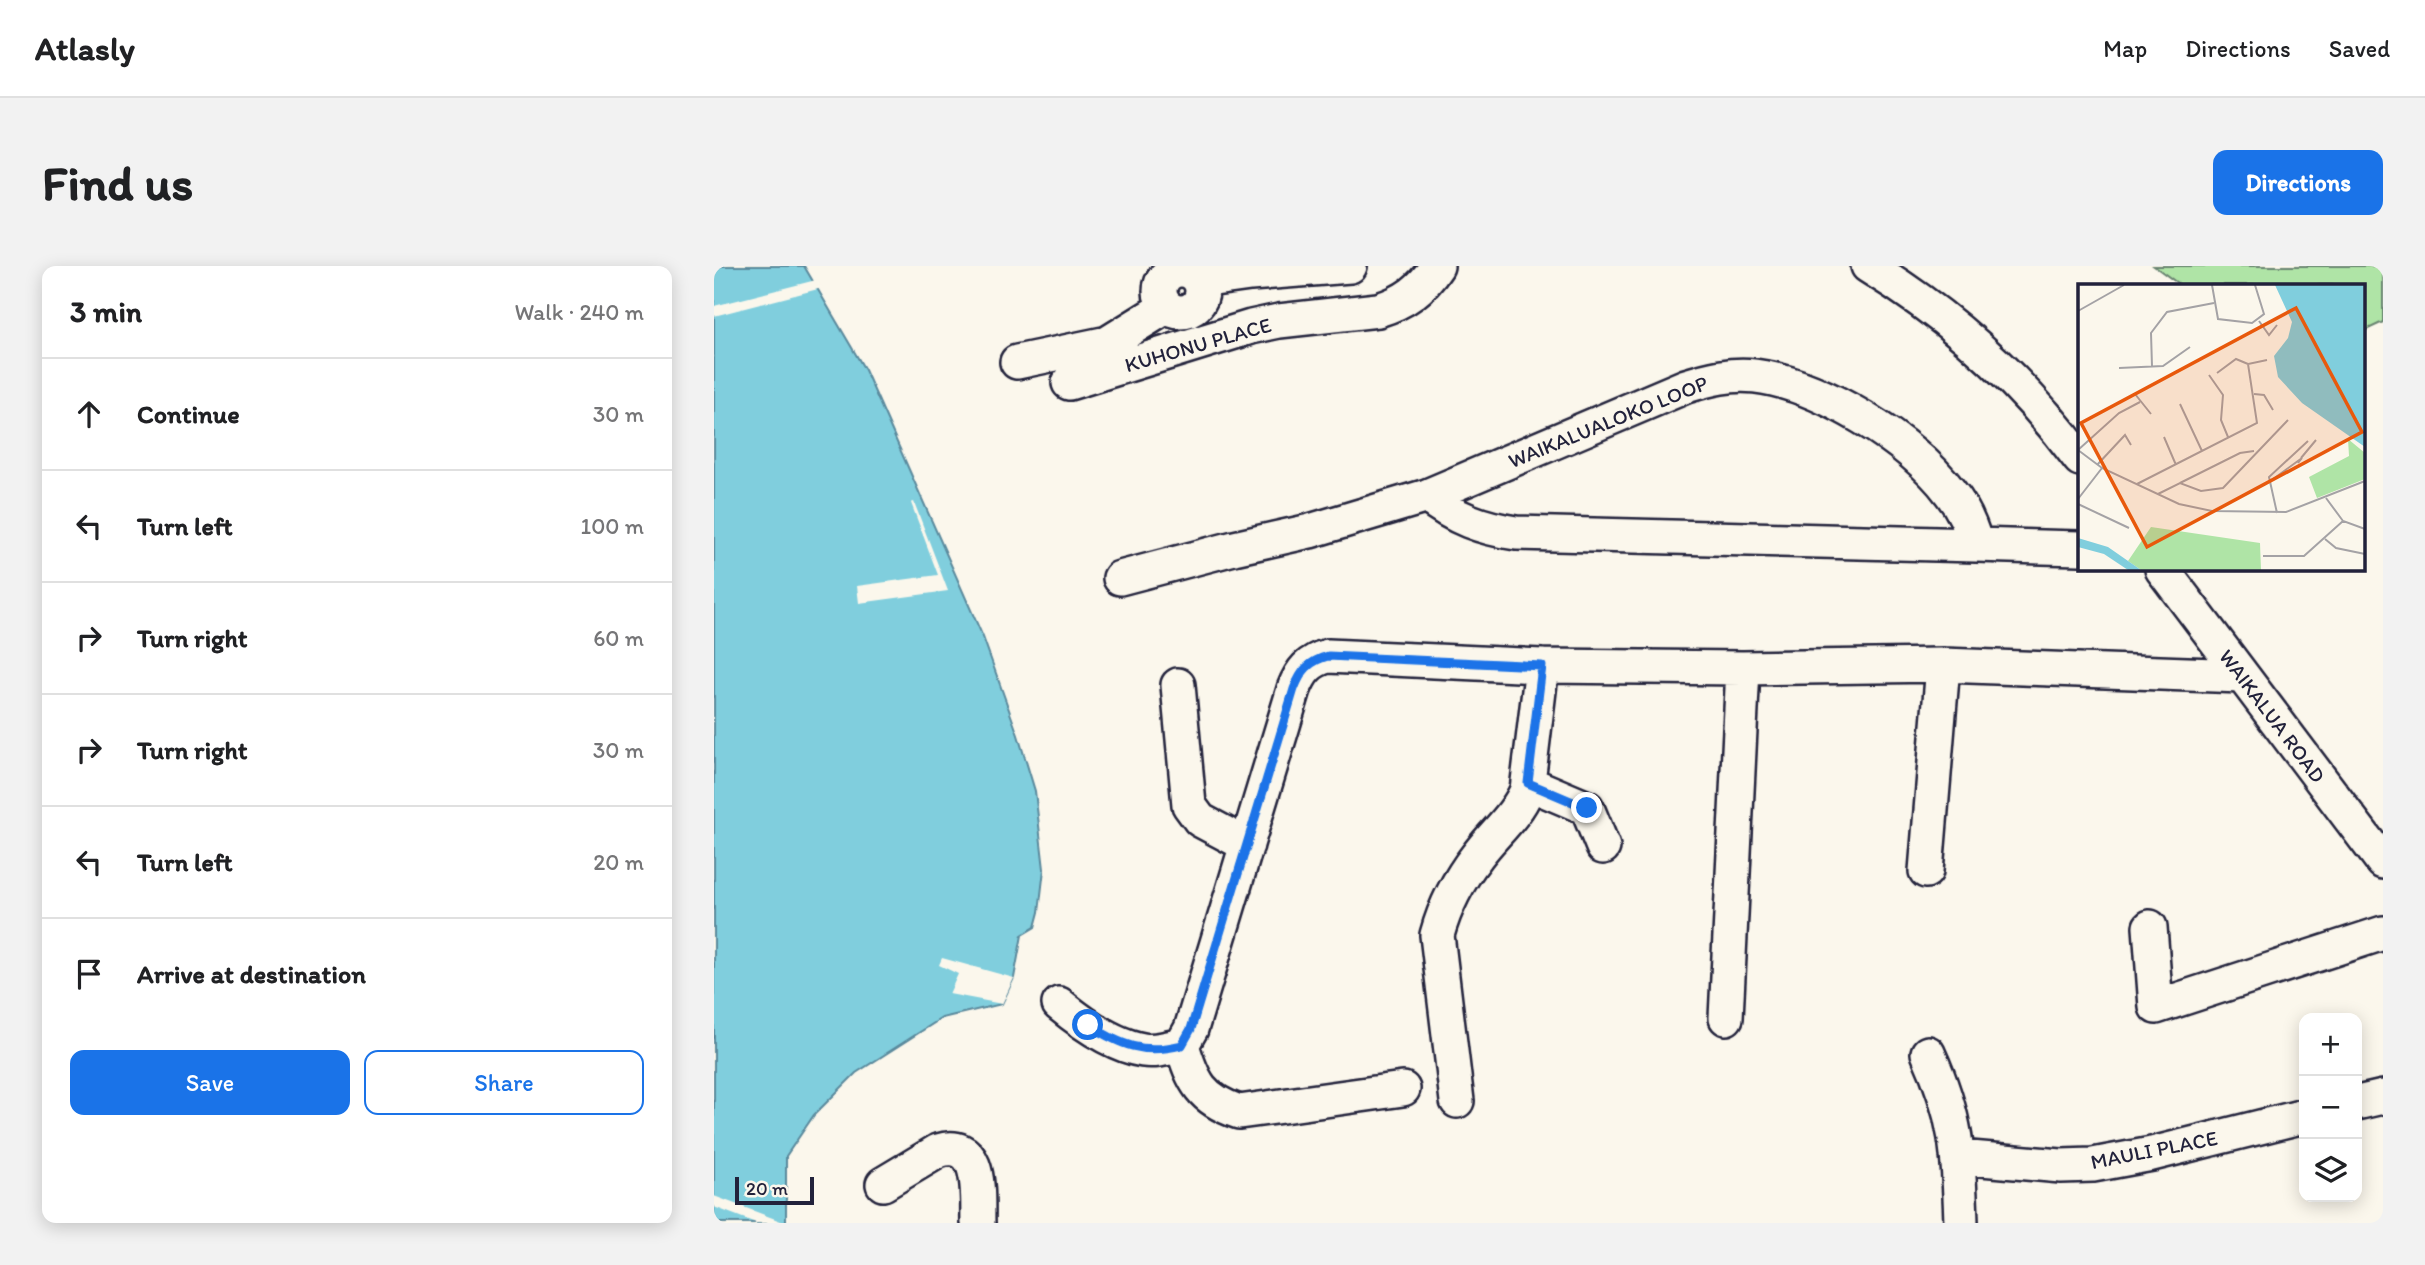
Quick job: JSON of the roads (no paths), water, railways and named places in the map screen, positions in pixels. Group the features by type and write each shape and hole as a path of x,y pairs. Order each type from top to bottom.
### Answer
{"street":[{"path":"1017,362 1095,348 1108,343 1166,307 1159,292 1160,284 1164,276 1171,271 1187,270 1200,281 1274,271 1350,266"},
{"name":"KUHONU PLACE","path":"1069,383 1251,327 1393,306 1419,290 1437,266"},
{"path":"1868,266 1920,301 2007,374 2049,417 2078,456"},
{"name":"WAIKALUALOKO LOOP","path":"1119,578 1369,515 1427,496 1686,386 1729,376 1774,379 1823,397 1874,425 1900,444 1950,491 1968,522 1976,545"},
{"path":"1427,496 1458,517 1478,525 1516,533 2078,548"},
{"name":"WAIKALUA ROAD","path":"2163,570 2383,862"},
{"path":"1059,1004 1073,1016 1116,1041 1145,1051 1182,1045 1191,1029 1294,689 1299,676 1316,659 1328,656 1542,666 1743,668 1943,665 2242,676"},
{"path":"1926,871 1943,665"},
{"path":"1457,1101 1437,935 1444,912 1460,880 1476,856 1520,807 1528,783 1542,666"},
{"path":"1726,1017 1743,668"},
{"path":"1178,685 1189,805 1200,820 1247,845"},
{"path":"1528,783 1587,808 1603,846"},
{"path":"2150,927 2157,1007 2383,933"},
{"path":"1182,1045 1193,1079 1206,1095 1220,1106 1240,1112 1403,1089"},
{"path":"1928,1053 1948,1101 1959,1157 1961,1223"},
{"path":"2362,1102 2383,1097"},
{"name":"MAULI PLACE","path":"1959,1157 2061,1166 2093,1165 2152,1154 2299,1117"},
{"path":"883,1184 938,1151 957,1149 965,1153 975,1169 978,1223"}],"water":[{"path":"714,266 804,266 865,370 983,637 1035,791 1044,869 1035,927 1022,935 1014,978 1002,1004 942,1018 856,1073 814,1115 786,1156 786,1223 714,1223"}]}
